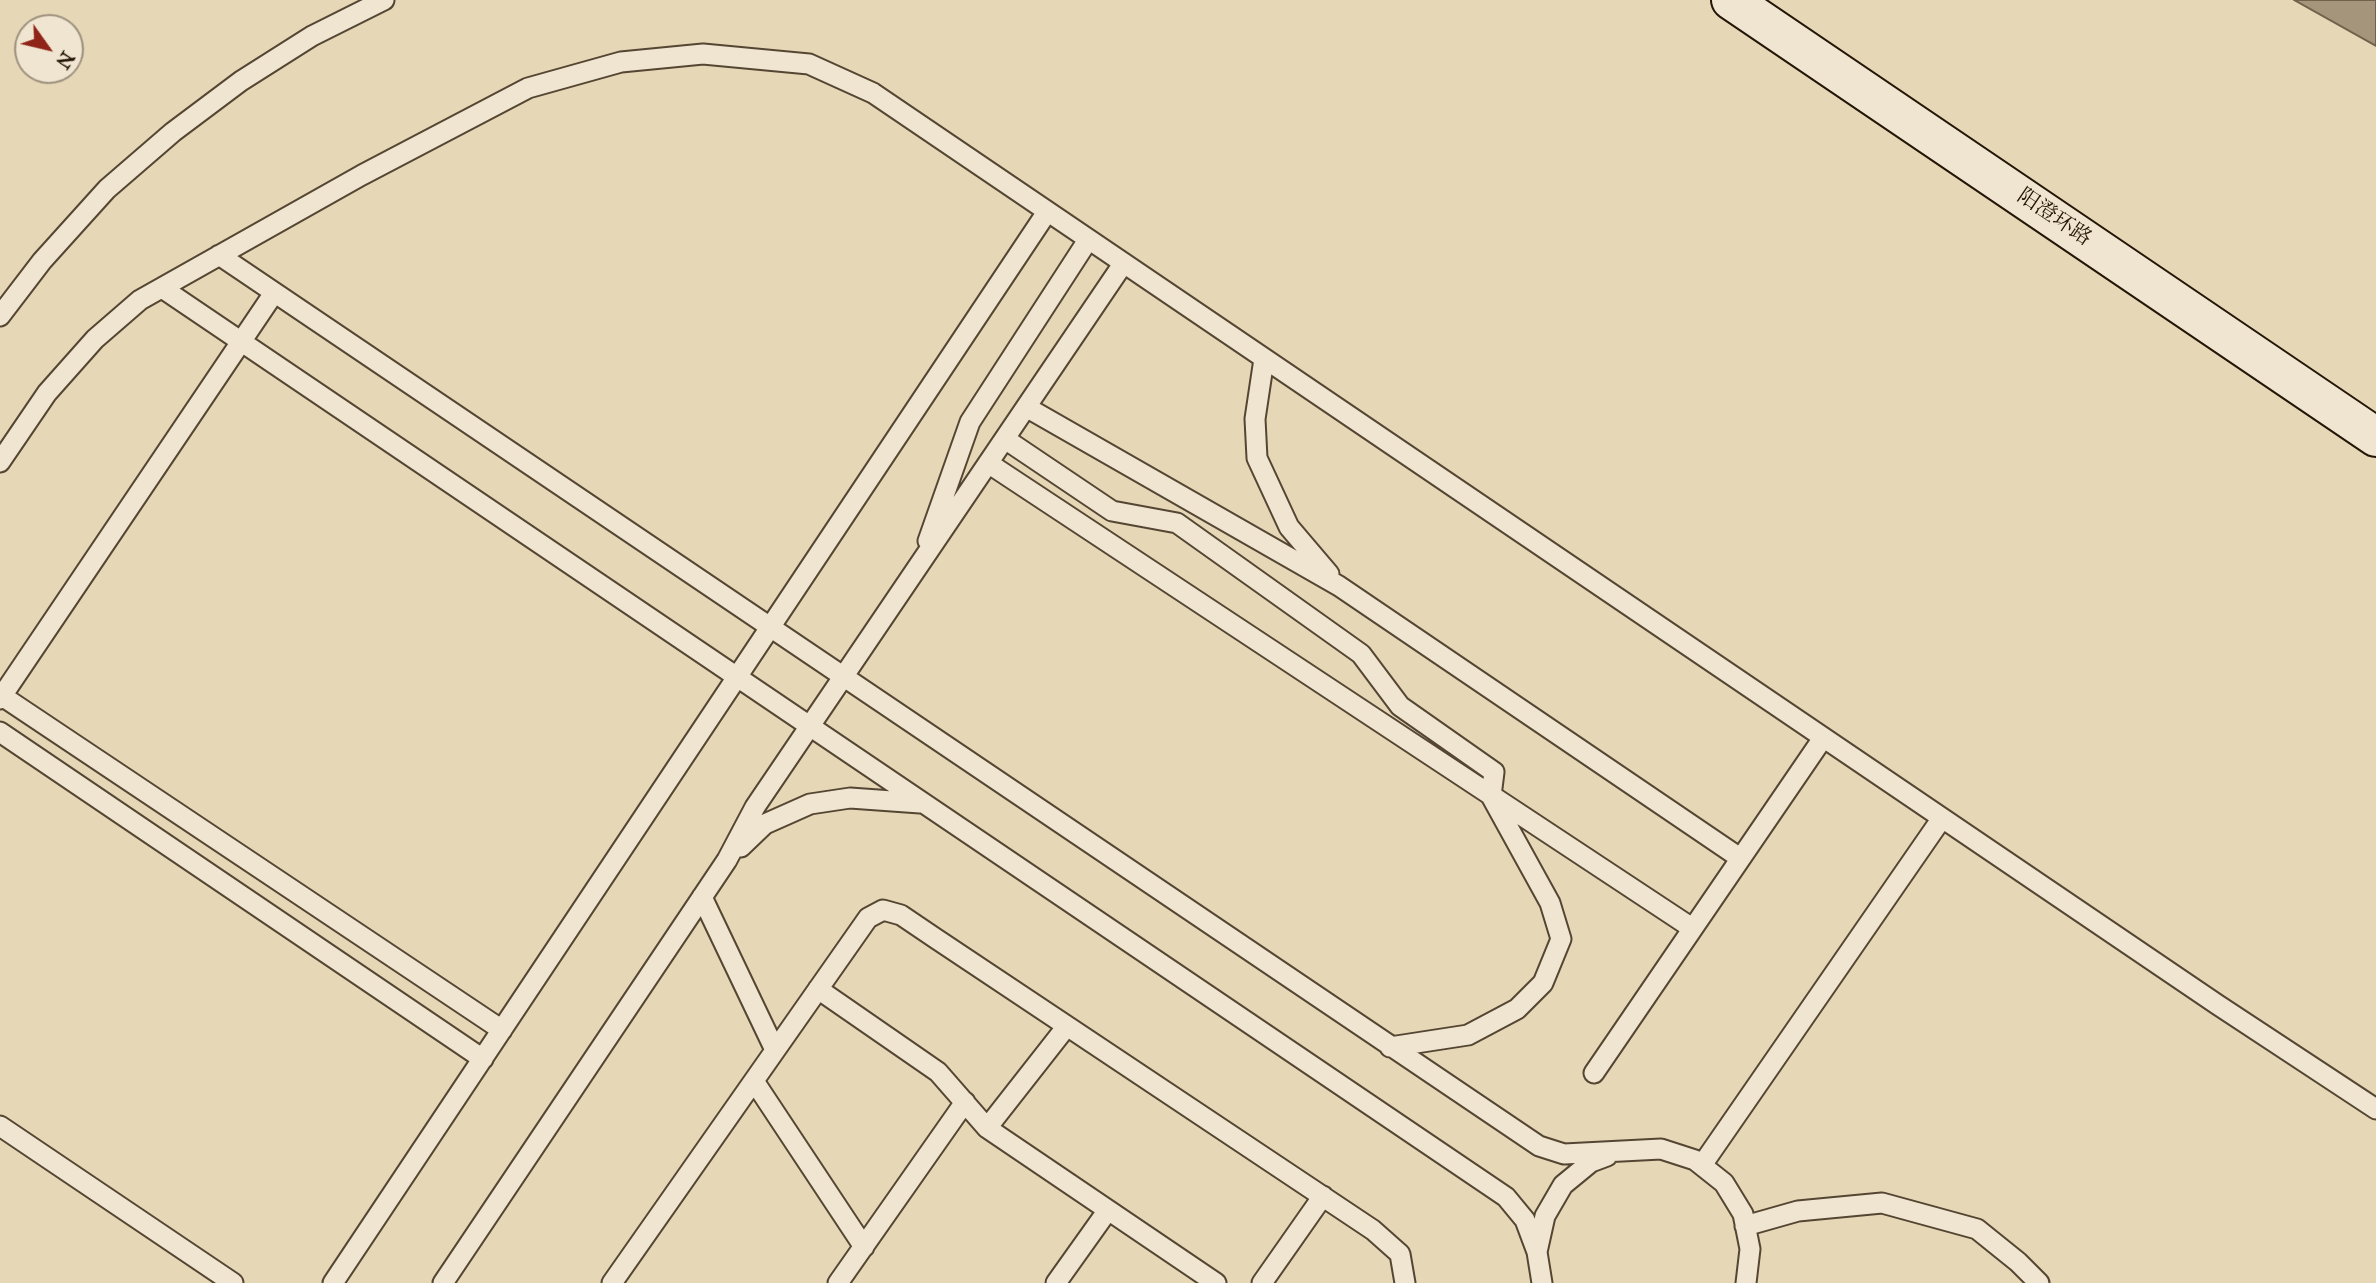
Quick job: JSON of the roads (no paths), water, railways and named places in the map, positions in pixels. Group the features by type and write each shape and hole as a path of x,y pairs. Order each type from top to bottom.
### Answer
{"main road":[{"name":"阳澄环路","path":"1731,0 2376,437"}],"lane":[{"path":"0,316 42,261 107,189 173,132 282,55 384,0"},
{"path":"0,462 47,393 95,339 140,300 528,88 621,62 703,54 809,64 873,93 1823,738 2376,1109"},
{"path":"333,1283 1047,212"},
{"path":"918,568 970,422 1088,240"},
{"path":"219,255 1539,1146 1564,1154 1661,1149 1702,1165 1724,1183 1742,1214 1750,1249 1746,1283"},
{"path":"443,1283 727,860 755,807 1123,264"},
{"path":"162,288 1506,1197 1525,1220 1537,1252 1542,1283"},
{"path":"274,292 1,697 502,1030"},
{"path":"1264,359 1255,419 1257,458 1289,527 1339,586"},
{"path":"1026,407 1339,586 1741,858"},
{"path":"1004,439 1112,511 1177,523 1362,654 1400,706 1494,772 1491,796 1550,903 1561,939 1543,983 1517,1009 1468,1035 1390,1047"},
{"path":"988,463 1692,928"},
{"path":"0,732 483,1059"},
{"path":"1594,1073 1823,738"},
{"path":"727,860 765,824 810,804 850,798 923,803"},
{"path":"1702,1165 1942,818"},
{"path":"702,897 775,1050"},
{"path":"612,1283 868,918 883,910 901,915 1373,1230 1399,1254 1405,1283"},
{"path":"818,989 938,1072 987,1128 1216,1283"},
{"path":"987,1128 1067,1026"},
{"path":"754,1080 863,1247"},
{"path":"838,1283 965,1102"},
{"path":"0,1126 233,1283"},
{"path":"1537,1252 1545,1216 1563,1185 1591,1162 1624,1149"},
{"path":"1262,1283 1322,1196"},
{"path":"1745,1226 1798,1211 1882,1203 1977,1229 2039,1283"},
{"path":"1056,1283 1108,1210"}]}
